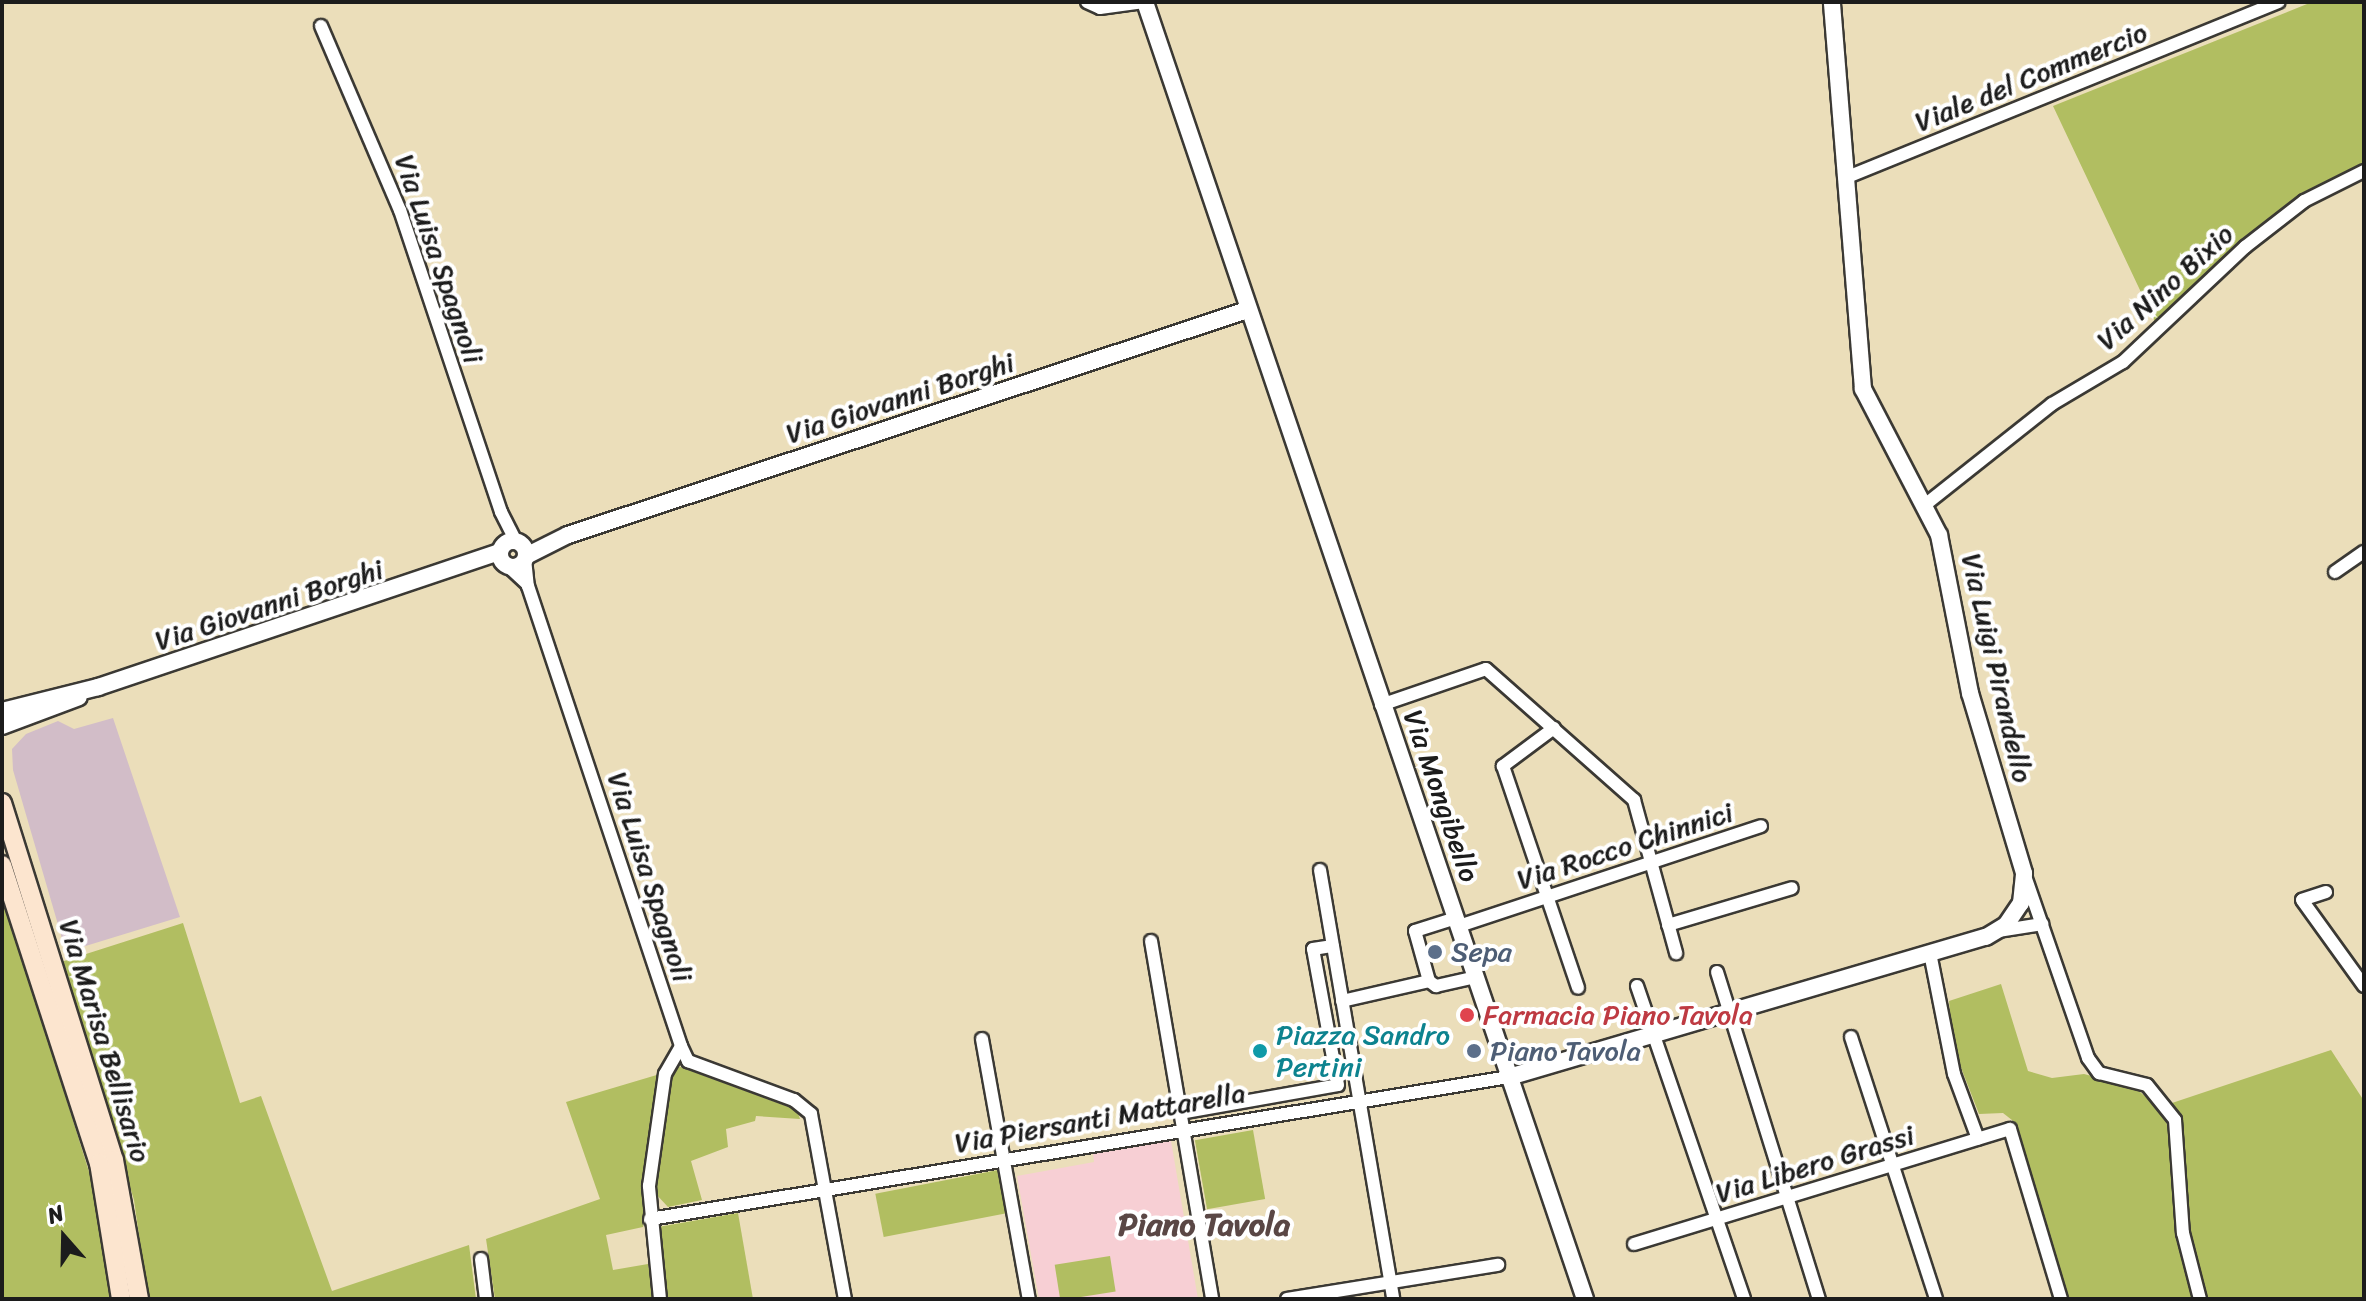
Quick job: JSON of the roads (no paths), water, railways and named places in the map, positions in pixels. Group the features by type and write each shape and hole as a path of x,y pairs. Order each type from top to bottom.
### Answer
{"main road":[{"name":"Via Marisa Bellisario","path":"2,803 114,1160 139,1299"},
{"name":"Via Marisa Bellisario","path":"2,865 99,1163 121,1299"}],"street":[{"path":"1087,2 1100,8 1145,2"},
{"name":"Via Mongibello","path":"1145,2 1585,1299"},
{"name":"Via Luigi Pirandello","path":"1832,2 1863,389 1875,421 1926,504 1945,565 1970,693 2024,873 2088,1058 2099,1073 2147,1085 2175,1120 2183,1233 2200,1299"},
{"name":"Viale del Commercio","path":"1845,178 2279,2"},
{"name":"Via Luisa Spagnoli","path":"321,26 400,210 681,1046"},
{"name":"Via Nino Bixio","path":"1926,504 2052,404 2123,362 2245,247 2304,201 2364,171"},
{"name":"Via Giovanni Borghi","path":"6,715 513,553 1247,310"},
{"path":"2335,572 2364,552"},
{"path":"1381,705 1486,669 1634,800 1676,953"},
{"path":"2,741 6,715"},
{"path":"1554,728 1503,766 1578,988"},
{"name":"Via Rocco Chinnici","path":"1429,981 1415,931 1548,898 1761,826"},
{"path":"1320,870 1393,1299"},
{"path":"1998,931 2021,903 2024,873"},
{"path":"1668,925 1792,888"},
{"path":"2326,892 2302,900 2364,986"},
{"path":"1998,931 2042,924"},
{"name":"Via Piersanti Mattarella","path":"650,1219 1509,1077 1998,931"},
{"path":"1151,941 1212,1299"},
{"path":"1180,1113 1338,1085 1313,949 1333,946"},
{"path":"1930,953 1954,1074 1978,1139"},
{"path":"1717,972 1819,1299"},
{"path":"1342,1001 1429,981 1436,986 1476,977"},
{"path":"1637,986 1744,1299"},
{"path":"1851,1037 1936,1299"},
{"path":"982,1039 1029,1299"},
{"path":"681,1046 688,1061 803,1104 811,1114 845,1299"},
{"path":"660,1299 649,1186 665,1074 681,1046"},
{"name":"Via Libero Grassi","path":"1634,1244 2010,1129 2061,1299"},
{"path":"481,1259 486,1299"},
{"path":"1287,1299 1498,1265"}],"place":[{"name":"Sepa","path":"1435,952"},
{"name":"Farmacia Piano Tavola","path":"1467,1015"},
{"name":"Piazza Sandro Pertini","path":"1260,1051"},
{"name":"Piano Tavola","path":"1474,1051"}],"district":[{"name":"Piano Tavola","path":"1204,1225"}]}
